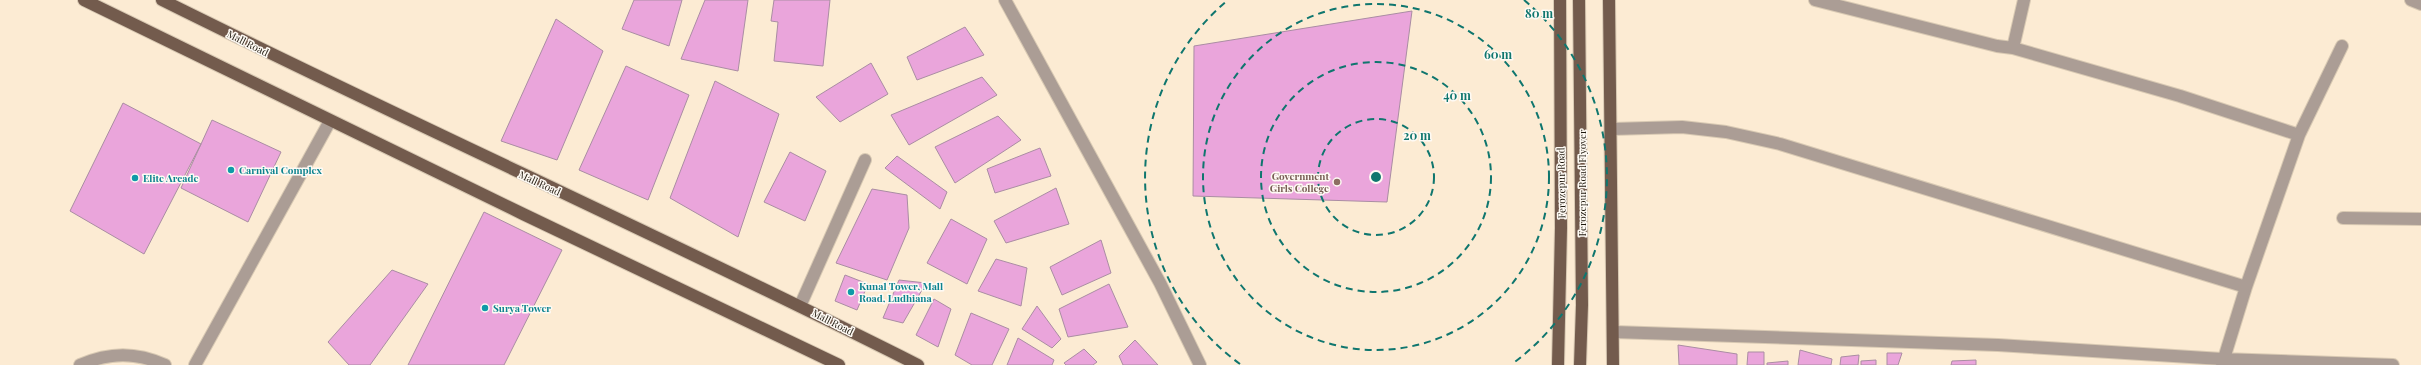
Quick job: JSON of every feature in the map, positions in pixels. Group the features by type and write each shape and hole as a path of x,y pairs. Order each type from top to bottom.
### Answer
{"main road":[{"path":"84,0 330,121 839,365"},
{"name":"Mall Road","path":"162,0 331,84 800,306 918,365"},
{"name":"Ferozepur Road","path":"1558,365 1561,228 1560,0"},
{"name":"Ferozepur Road Flyover","path":"1580,0 1582,297 1580,365"},
{"path":"1610,0 1614,332 1613,365"}],"street":[{"path":"1006,0 1160,283 1200,365"},
{"path":"1815,0 1997,46 2013,48 2180,96 2299,135"},
{"path":"2013,48 2024,0"},
{"path":"2410,0 2421,4"},
{"path":"2222,362 2246,286 2299,135 2342,46"},
{"path":"195,365 330,121"},
{"path":"1612,129 1682,127 1726,132 1780,144 2246,286"},
{"path":"800,306 865,160"},
{"path":"2343,218 2421,219"},
{"path":"1614,332 1998,345 2222,362 2393,365"},
{"path":"80,365 101,356 126,354 154,360 165,365"}],"building":[{"path":"634,0 682,0 669,46 622,29"},
{"path":"705,0 748,0 738,71 681,59"},
{"path":"774,0 830,0 823,66 774,61 778,22 771,21"},
{"path":"1412,11 1387,202 1193,196 1194,46"},
{"path":"556,19 603,51 557,160 501,141"},
{"path":"965,27 984,55 917,80 907,57"},
{"path":"871,63 888,94 840,122 816,97"},
{"path":"626,66 689,95 648,200 579,170"},
{"path":"982,77 997,95 909,145 891,115"},
{"path":"715,81 779,114 738,237 670,198"},
{"name":"Elite Arcade","path":"123,103 201,144 144,254 70,211"},
{"path":"998,116 1021,140 955,183 935,147"},
{"name":"Carnival Complex","path":"212,120 281,152 248,222 181,188"},
{"path":"1040,148 1051,176 995,193 987,169"},
{"path":"790,152 826,171 805,221 764,202"},
{"path":"897,156 947,192 940,209 885,168"},
{"path":"1056,188 1069,224 1006,243 994,221"},
{"path":"872,189 907,195 909,228 887,280 836,263"},
{"name":"Surya Tower","path":"484,212 562,250 504,365 408,365"},
{"path":"951,219 987,239 967,284 927,263"},
{"path":"1101,240 1111,273 1062,295 1050,267"},
{"path":"996,259 1027,268 1021,306 978,291"},
{"path":"392,270 428,284 370,365 349,365 328,342"},
{"name":"Kunal Tower, Mall Road, Ludhiana","path":"845,275 868,284 857,310 835,301"},
{"path":"899,280 926,283 903,323 883,318"},
{"path":"1109,284 1128,327 1068,337 1059,309"},
{"path":"934,299 951,309 938,347 916,335"},
{"path":"1037,306 1061,339 1052,348 1022,329"},
{"path":"971,313 1009,329 992,365 972,365 955,355"},
{"path":"1018,338 1054,360 1052,365 1007,365"},
{"path":"1135,340 1158,365 1123,365 1119,356"},
{"path":"1678,345 1737,354 1737,365 1679,365"},
{"path":"1084,349 1097,362 1093,365 1066,365 1064,363"},
{"path":"1800,350 1832,359 1831,365 1798,365"},
{"path":"1748,352 1764,352 1764,365 1747,365"},
{"path":"1887,353 1902,353 1898,365 1887,365"},
{"path":"1859,355 1858,365 1840,365 1841,357"},
{"path":"1876,360 1876,365 1861,365 1861,361"},
{"path":"1976,360 1976,365 1951,365 1952,361"},
{"path":"1788,361 1788,365 1767,365 1767,363"}],"place":[{"name":"Carnival Complex","path":"231,170"},
{"name":"Elite Arcade","path":"135,178"},
{"name":"Government Girls College","path":"1337,182"},
{"name":"Kunal Tower, Mall Road, Ludhiana","path":"851,292"},
{"name":"Surya Tower","path":"485,308"}]}
